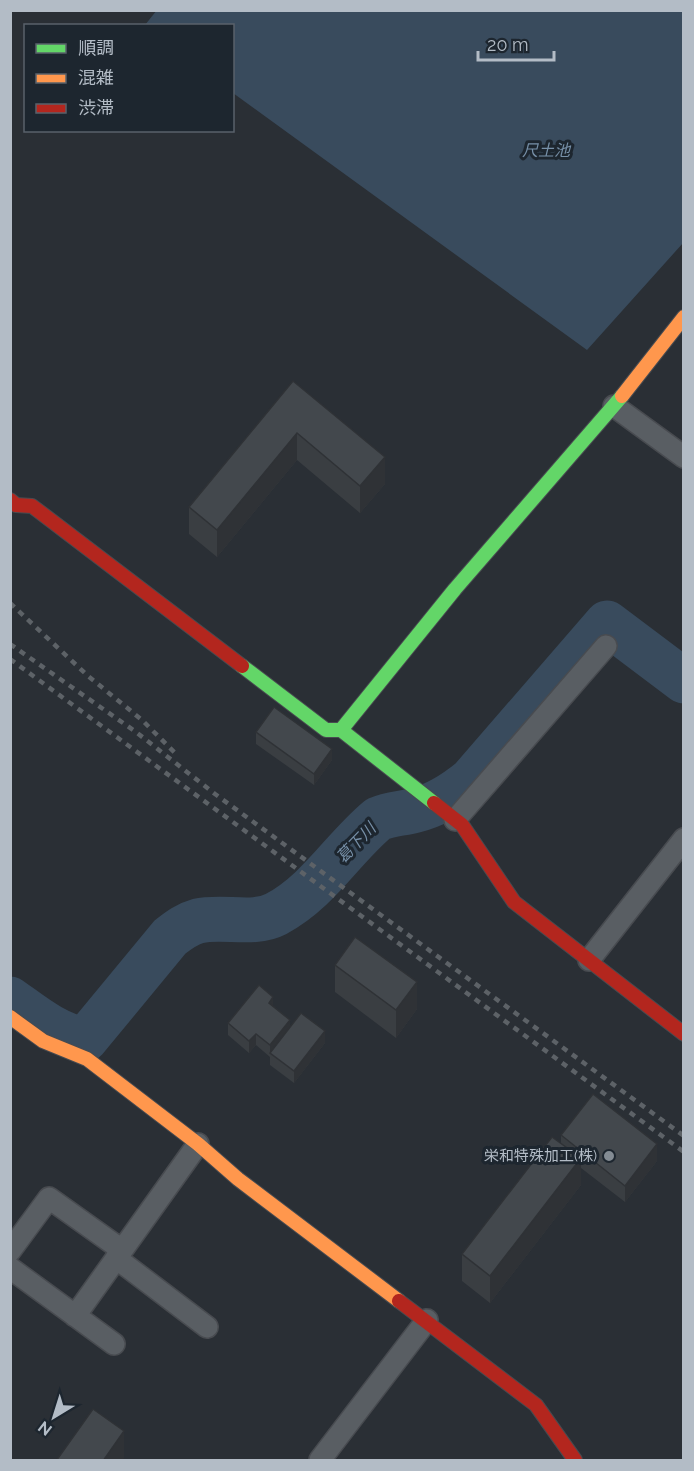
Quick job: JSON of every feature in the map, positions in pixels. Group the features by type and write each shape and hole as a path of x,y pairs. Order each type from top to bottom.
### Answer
{"street":[{"path":"341,730 455,589 614,406 684,317"},
{"path":"614,406 684,457"},
{"path":"10,500 16,505 32,506 326,730 341,730 462,825 514,902 684,1034"},
{"path":"455,820 606,646"},
{"path":"589,960 684,839"},
{"path":"10,1017 43,1041 87,1059 198,1143 238,1179 537,1405 575,1461"},
{"path":"75,1316 198,1143"},
{"path":"10,1251 49,1198 207,1327"},
{"path":"10,1268 114,1344"},
{"path":"320,1461 427,1320"}],"water":[{"name":"尺土池","path":"157,10 683,11 683,243 587,350 234,94 234,24 146,24"}],"building":[{"path":"293,381 385,457 360,486 297,433 217,530 189,507"},
{"path":"274,707 332,749 314,774 256,732"},
{"path":"355,937 417,982 396,1010 335,965"},
{"path":"259,985 273,997 269,1003 290,1020 270,1045 256,1034 249,1041 228,1023"},
{"path":"301,1013 325,1031 294,1071 270,1053"},
{"name":"栄和特殊加工(株)","path":"593,1094 657,1144 625,1186 561,1135"},
{"path":"552,1137 581,1158 490,1276 462,1254"},
{"path":"93,1409 124,1431 103,1461 56,1461"}],"waterway":[{"name":"葛下川","path":"10,999 54,1029 85,1040 170,937 180,930 190,924 208,919 248,920 267,918 276,914 291,905 318,882 378,819 431,805 452,794 471,780 607,623 684,681"}],"railway":[{"path":"10,603 88,676 142,720 177,755"},
{"path":"10,644 136,732 215,794 684,1136"},
{"path":"10,659 684,1152"}],"traffic: fast":[{"path":"341,730 455,589 622,396"},
{"path":"242,666 326,730 341,730 434,803"}],"traffic: slow":[{"path":"622,396 684,317"},
{"path":"10,1017 43,1041 87,1059 198,1144 238,1179 399,1301"}],"traffic: jam":[{"path":"10,500 16,505 32,506 242,666"},
{"path":"434,803 462,825 514,902 684,1034"},
{"path":"399,1301 536,1405 575,1460"}],"place":[{"name":"栄和特殊加工(株)","path":"609,1156"}]}
